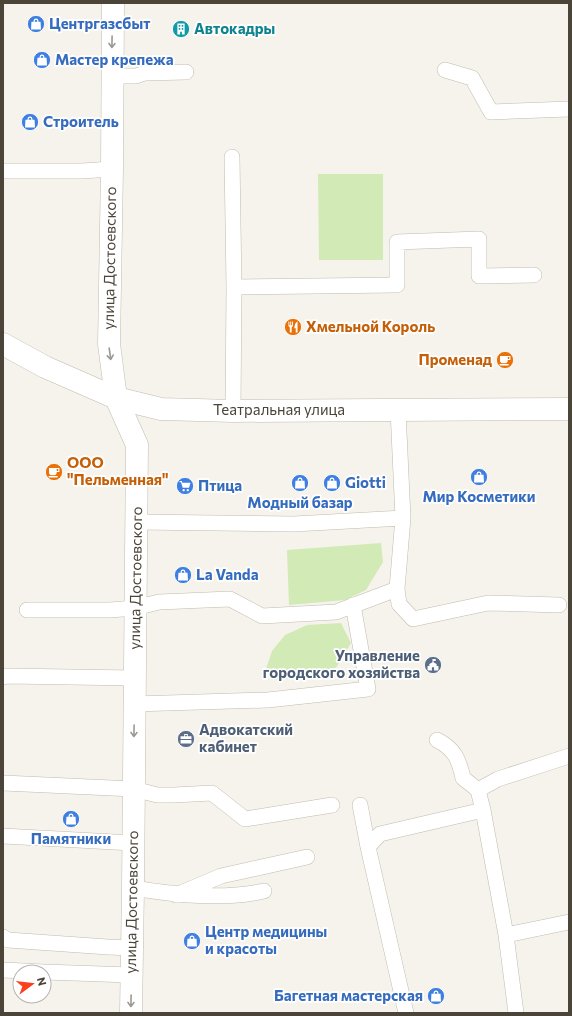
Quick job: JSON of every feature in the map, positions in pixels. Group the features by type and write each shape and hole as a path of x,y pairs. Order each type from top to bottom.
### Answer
{"street":[{"name":"улица Достоевского","path":"113,3 112,169 108,344 116,398 137,445 131,1013"},
{"name":"Театральная улица","path":"3,344 44,367 116,398 161,409 233,411 569,410"}],"lane":[{"path":"445,70 472,78 491,112 569,109"},
{"path":"112,76 136,76 145,73 186,72"},
{"path":"232,157 234,287 233,411"},
{"path":"3,171 82,171 112,169"},
{"path":"234,287 397,285 397,242 479,239 479,276 534,275"},
{"path":"398,410 403,518 397,589 399,604 413,619 488,603 559,605"},
{"path":"136,522 294,524 403,518"},
{"path":"27,610 110,610 135,608 158,602 230,599 262,616 336,612 397,589"},
{"path":"134,704 268,700 368,689 353,605"},
{"path":"3,677 134,678"},
{"path":"437,740 448,745 460,762 463,778 478,790 506,935 516,1013"},
{"path":"478,790 498,779 569,756"},
{"path":"3,782 134,790 157,795 174,796 212,793 245,819 332,805"},
{"path":"360,805 368,847 406,1013"},
{"path":"368,847 380,834 483,810"},
{"path":"3,836 133,843"},
{"path":"176,895 222,876 307,857"},
{"path":"133,888 176,895 247,895 264,891"},
{"path":"506,935 569,922"},
{"path":"3,937 8,940 108,948 132,948"},
{"path":"52,972 131,974"}],"green space":[{"path":"318,174 383,174 383,260 319,260"},
{"path":"381,543 383,562 366,590 345,600 289,605 287,550"},
{"path":"341,623 351,643 334,671 272,680 266,669 272,651 285,635 307,625"}],"place":[{"name":"Центргазсбыт","path":"36,24"},
{"name":"Автокадры","path":"181,29"},
{"name":"Мастер крепежа","path":"42,60"},
{"name":"Строитель","path":"30,122"},
{"name":"Хмельной Король","path":"293,327"},
{"name":"Променад","path":"505,360"},
{"name":"ООО \"Пельменная\"","path":"54,472"},
{"name":"Мир Косметики","path":"479,477"},
{"name":"Модный базар","path":"300,483"},
{"name":"Giotti","path":"332,483"},
{"name":"Птица","path":"185,486"},
{"name":"La Vanda","path":"183,575"},
{"name":"Управление городского хозяйства","path":"433,665"},
{"name":"Адвокатский кабинет","path":"186,739"},
{"name":"Памятники","path":"71,819"},
{"name":"Центр медицины и красоты","path":"192,941"},
{"name":"Багетная мастерская","path":"436,996"}]}
